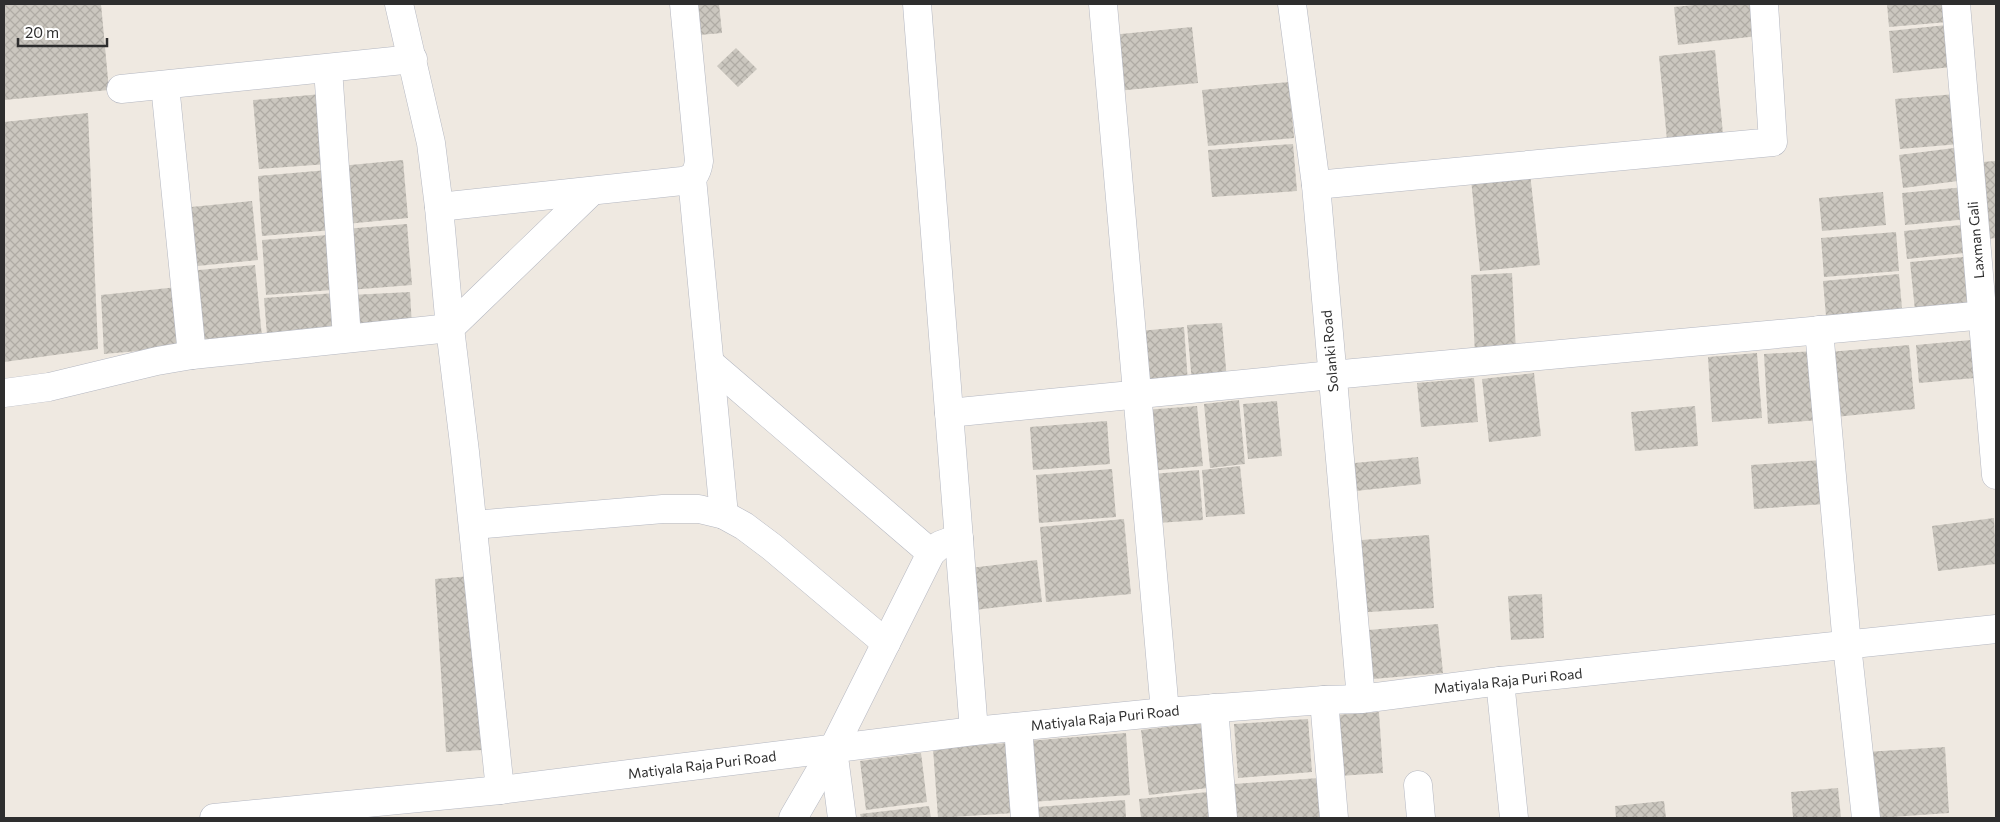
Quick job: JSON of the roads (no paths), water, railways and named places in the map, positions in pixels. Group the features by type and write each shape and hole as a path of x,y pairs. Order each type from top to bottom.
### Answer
{"street":[{"path":"399,4 413,59 430,143 439,208 450,328 473,526 500,790"},
{"path":"439,208 682,181 692,178 698,172 699,161 684,4"},
{"path":"917,4 974,731"},
{"path":"1103,4 1165,712"},
{"name":"Solanki Road","path":"1292,4 1316,185 1361,699"},
{"path":"1316,185 1773,142 1764,4"},
{"name":"Laxman Gali","path":"1956,4 1989,315 1996,475"},
{"path":"121,89 413,59"},
{"path":"328,69 347,338"},
{"path":"165,85 192,355"},
{"path":"692,178 724,515"},
{"path":"4,393 49,387 158,361 192,355 450,328 592,191"},
{"path":"949,414 1332,375 1989,315"},
{"path":"1819,330 1847,645 1866,818"},
{"path":"710,363 931,553"},
{"path":"473,526 663,510 699,509 724,515 744,526 772,547 886,643"},
{"path":"793,818 833,749 931,553 940,545 959,538"},
{"name":"Matiyala Raja Puri Road","path":"214,818 500,790 974,731 1165,712 1361,699 1500,681 1996,630"},
{"path":"1500,681 1514,818"},
{"path":"1324,700 1334,818"},
{"path":"1214,708 1223,818"},
{"path":"1018,727 1025,818"},
{"path":"833,749 842,818"},
{"path":"1418,785 1421,818"}]}
